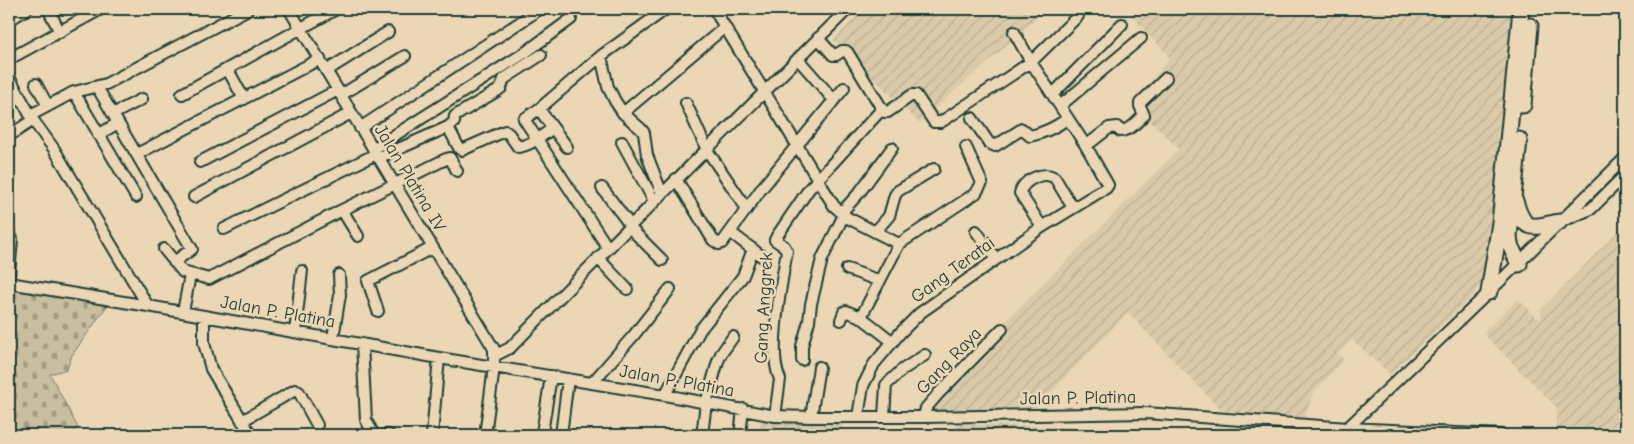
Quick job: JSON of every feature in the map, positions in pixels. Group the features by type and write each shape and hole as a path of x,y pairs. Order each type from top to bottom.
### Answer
{"highway":[{"path":"1489,292 1500,223 1521,9"},
{"path":"1518,264 1510,245 1509,236 1528,63 1531,9"},
{"path":"1514,197 1521,219 1527,224 1536,227 1560,222"}],"street":[{"path":"9,20 27,9"},
{"path":"48,9 60,32"},
{"path":"9,59 101,9"},
{"path":"9,136 48,106 74,92 106,84 248,9"},
{"name":"Jalan Platina IV","path":"289,9 494,349 494,367 485,435"},
{"path":"182,94 336,9"},
{"path":"608,248 524,118 540,109 601,56 666,9"},
{"path":"714,9 834,206 842,214 899,244"},
{"path":"494,356 510,348 629,226 708,150 848,9"},
{"path":"360,128 535,10"},
{"path":"818,38 833,55 842,51 848,53 882,109 888,112 912,95 916,95 934,122 941,122 1031,62 1078,16"},
{"path":"376,153 526,52 571,19"},
{"path":"1053,94 1122,24"},
{"path":"623,113 725,27"},
{"path":"326,71 388,32"},
{"path":"1014,32 1031,62 1086,146 1109,128 1117,127 1120,131 1123,131 1137,122 1144,115 1140,103 1166,78"},
{"path":"1060,106 1141,38"},
{"path":"224,229 376,153 448,126 454,122 455,116 500,90 504,79 541,55"},
{"path":"200,162 339,93 405,56"},
{"path":"601,56 608,87 615,101 623,113 642,129 644,133 658,198"},
{"path":"137,154 320,59"},
{"path":"798,59 833,99"},
{"path":"228,70 244,99"},
{"path":"9,77 11,89 54,149 148,306"},
{"path":"36,84 48,106"},
{"path":"97,87 192,249 174,262"},
{"path":"676,179 716,242 722,243 833,99 844,88"},
{"path":"74,92 136,197"},
{"path":"98,135 115,119 142,99"},
{"path":"686,103 708,150 747,210"},
{"path":"540,109 566,147"},
{"path":"818,179 882,109"},
{"path":"194,197 351,112"},
{"path":"972,118 989,143 995,146 1022,129 1032,136 1045,132 1067,119"},
{"path":"448,126 461,150 505,131 518,147 523,146 537,140 553,128"},
{"path":"622,142 658,198"},
{"name":"Gang Teratai","path":"858,417 863,386 874,364 920,313 1042,227 1106,188 1108,185 1086,146"},
{"path":"861,317 899,244 976,193 982,183 966,147"},
{"path":"802,360 802,346 810,321 811,304 822,259 842,214 892,148"},
{"path":"164,249 183,272 209,279 342,210 449,158 457,171"},
{"path":"1344,432 1625,158"},
{"path":"875,232 889,216 898,191 934,169"},
{"path":"1042,227 1020,193 1021,188 1037,176 1044,174 1055,178 1073,208"},
{"path":"1560,222 1591,209 1625,175"},
{"name":"Gang Anggrek","path":"776,416 780,379 777,374 775,351 779,303 787,250 776,240 776,236 808,189 818,179"},
{"path":"602,188 629,226 662,260"},
{"path":"342,210 358,236"},
{"path":"976,231 996,259"},
{"path":"9,232 12,239 9,274"},
{"path":"730,232 764,258"},
{"path":"378,311 368,281 432,248"},
{"path":"665,395 700,330 742,276 753,249"},
{"path":"598,258 627,289"},
{"path":"847,269 880,281"},
{"path":"294,332 302,271"},
{"path":"183,312 190,275"},
{"path":"333,338 340,295 339,275"},
{"name":"Jalan P. Platina","path":"9,284 183,312 439,358 665,395 776,416 924,417 1146,413 1344,432 1501,435"},
{"path":"592,383 634,335 670,289"},
{"path":"841,320 846,311 861,317 892,342"},
{"path":"204,316 204,343 211,369 251,435"},
{"name":"Gang Raya","path":"924,417 926,408 939,393 1002,329"},
{"path":"702,435 706,403 721,354 733,337"},
{"path":"362,344 366,420 374,435"},
{"path":"884,417 886,385 902,370 925,355"},
{"path":"432,435 439,358"},
{"path":"811,417 819,367"},
{"path":"542,433 551,376"},
{"path":"561,435 568,379"},
{"path":"242,421 295,390 317,424"},
{"path":"740,435 743,409"}],"shaded area":[{"path":"864,9 1047,9 919,123 834,40"},
{"path":"1126,9 1517,9 1484,277 1474,295 1390,374 1352,340 1338,354 1344,360 1313,393 1305,418 1222,411 1128,313 1033,411 915,411 1179,149 1132,103 1170,58"},
{"path":"1625,224 1625,426 1622,426 1611,435 1581,435 1555,431 1557,408 1483,333 1518,299 1541,321 1541,310"},
{"path":"761,419 843,422 843,435 760,435"},
{"path":"961,424 1325,435 894,435 896,433 948,433"}],"green space":[{"path":"9,290 109,303 72,355 67,369 50,374 78,428 68,435 9,435"}]}
